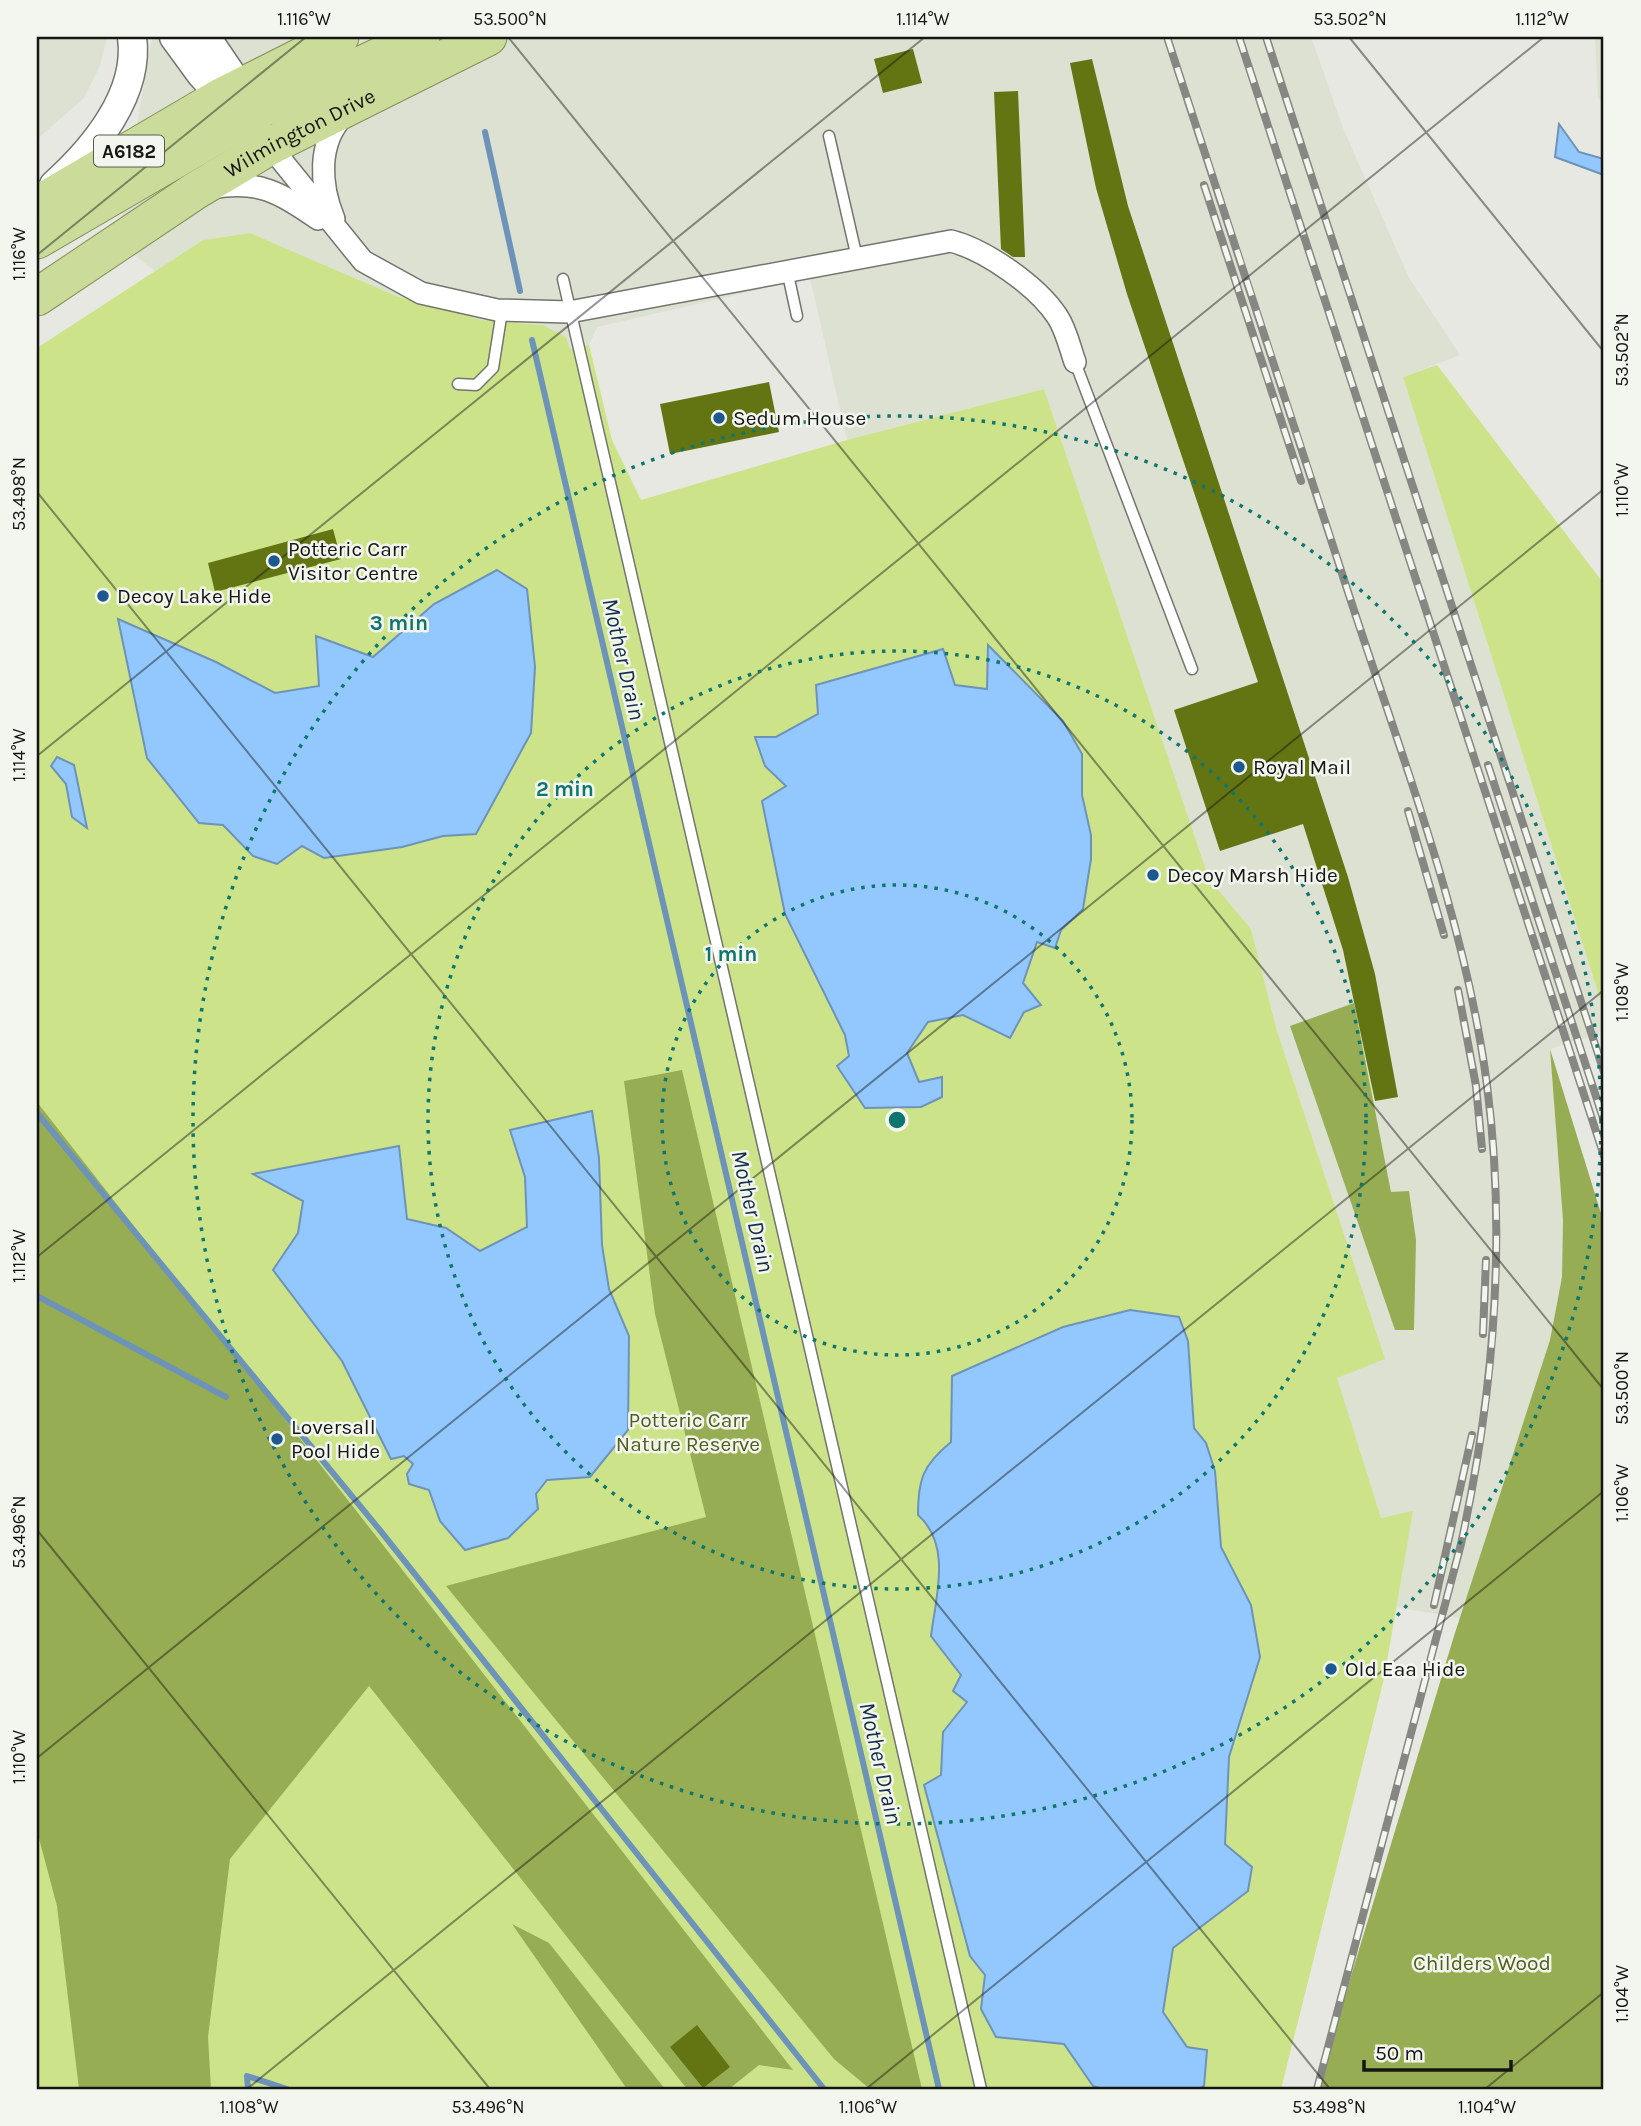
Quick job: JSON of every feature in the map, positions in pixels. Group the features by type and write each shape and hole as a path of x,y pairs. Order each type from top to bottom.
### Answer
{"highway":[{"name":"A6182","path":"37,203 239,97 340,37"},
{"path":"239,97 276,105 421,37"},
{"name":"Wilmington Drive","path":"37,297 195,191 270,146 361,98 488,37"},
{"path":"37,240 224,131 247,132 270,146"}],"street":[{"path":"37,203 67,174 112,119 128,82 132,37"},
{"path":"174,37 239,97"},
{"path":"206,37 270,146 340,234 363,261 421,293 502,311 569,312 951,241 970,246 1035,290 1059,318 1075,362"},
{"path":"340,234 327,202 323,172 326,144 335,124 361,98"},
{"path":"195,191 252,184 275,191 340,234"}],"lane":[{"path":"829,136 857,258"},
{"path":"787,270 797,316"},
{"path":"563,279 981,2089"},
{"path":"458,384 476,385 493,368 502,311"},
{"path":"1075,362 1192,669"}],"shaded area":[{"path":"37,37 107,37 100,66 84,98 37,139"},
{"path":"152,37 1311,37 1343,128 1409,278 1460,355 1403,377 1604,1011 1604,1032 1550,1049 1563,1220 1562,1277 1550,1340 1460,1618 1395,1607 1413,1512 1381,1518 1336,1377 1384,1359 1277,1031 1251,929 1209,879 1044,389 847,440 810,278 597,327 589,345 569,349 543,325 482,320 396,296 250,233 203,240 155,271 117,242"},
{"path":"1595,37 1604,37 1604,104 1598,98"}],"green space":[{"name":"Potteric Carr Nature Reserve","path":"250,233 396,296 482,320 543,325 566,337 570,349 589,345 612,440 641,500 847,440 1044,389 1209,879 1251,929 1277,1031 1385,1359 1337,1378 1381,1518 1413,1511 1384,1679 1281,2089 37,2089 37,348 203,240"},
{"path":"1437,365 1604,584 1604,1011 1403,377"},
{"path":"1354,1003 1391,1192 1409,1191 1416,1240 1414,1330 1395,1330 1290,1026"},
{"name":"Childers Wood","path":"1550,1049 1604,1223 1604,2089 1320,2089 1322,2072 1454,1636 1550,1340 1562,1277 1563,1220"},
{"path":"682,1070 922,2089 870,2089 834,2059 446,1586 706,1517 655,1314 624,1081"},
{"path":"37,1102 793,2070 759,2065 729,2089 687,2089 369,1686 230,1859 208,2037 211,2089 79,2089 57,1906 37,1831"},
{"path":"512,1924 549,1943 665,2089 627,2089"}],"water":[{"path":"1559,124 1579,152 1604,159 1604,175 1555,157"},
{"path":"497,570 527,589 535,667 531,733 476,834 443,836 402,847 324,858 302,846 277,864 253,856 223,825 199,823 147,758 118,619 216,662 275,693 319,686 316,636 373,657 434,604"},
{"path":"988,645 1063,721 1082,754 1082,795 1091,835 1091,859 1083,909 1061,930 1055,948 1037,942 1023,983 1041,1005 1024,1012 1010,1038 963,1015 928,1022 907,1053 919,1082 942,1077 942,1097 921,1107 865,1108 837,1066 849,1056 845,1035 785,914 762,801 786,786 765,766 755,737 776,737 818,714 816,685 943,649 955,685 987,689"},
{"path":"57,757 74,765 87,828 72,817 66,784 51,766"},
{"path":"592,1111 599,1158 602,1245 609,1289 629,1336 628,1430 590,1477 547,1480 536,1494 538,1509 508,1538 465,1550 440,1521 429,1490 409,1484 407,1474 413,1464 404,1456 391,1459 342,1361 273,1270 298,1233 303,1201 253,1174 399,1146 407,1219 446,1228 480,1251 527,1227 525,1177 510,1130"},
{"path":"1130,1310 1179,1317 1188,1341 1194,1428 1206,1443 1215,1471 1221,1547 1251,1605 1260,1657 1229,1757 1225,1844 1252,1867 1248,1891 1173,1948 1163,2012 1187,2047 1207,2050 1204,2086 1198,2089 1103,2089 1093,2086 1064,2044 996,2037 981,2009 985,1975 970,1956 924,1785 941,1775 943,1732 967,1702 953,1691 961,1675 931,1636 938,1588 938,1556 929,1527 918,1515 919,1492 924,1474 934,1458 951,1442 952,1376 1063,1327"}],"building":[{"path":"913,49 922,83 883,93 874,59"},
{"path":"1092,59 1128,206 1348,877 1375,974 1398,1097 1375,1101 1343,950 1303,824 1220,851 1174,710 1258,682 1127,294 1096,188 1070,63"},
{"path":"1018,91 1025,257 1013,257 1001,249 994,92"},
{"name":"Sedum House","path":"769,382 779,432 670,454 660,404"},
{"name":"Potteric Carr Visitor Centre","path":"333,529 341,559 215,592 208,563"},
{"path":"697,2025 730,2067 703,2088 670,2047"}],"waterway":[{"name":"Mother Drain","path":"485,132 520,291"},
{"name":"Mother Drain","path":"532,340 939,2089"},
{"path":"37,1113 379,1529 824,2089"},
{"path":"37,1296 226,1397"},
{"path":"248,2089 247,2076 287,2089"}],"railway":[{"path":"1167,37 1429,837 1463,960 1477,1023 1493,1143 1496,1201 1494,1316 1482,1430 1472,1487 1461,1544 1317,2089"},
{"path":"1239,37 1604,1156"},
{"path":"1266,37 1604,1072"},
{"path":"1204,185 1301,481"},
{"path":"1488,765 1604,1121"},
{"path":"1408,811 1444,935"},
{"path":"1458,990 1476,1086 1482,1149"},
{"path":"1483,1334 1486,1260"},
{"path":"1434,1605 1472,1435"}],"place":[{"name":"Sedum House","path":"719,418"},
{"name":"Potteric Carr Visitor Centre","path":"274,561"},
{"name":"Decoy Lake Hide","path":"103,596"},
{"name":"Royal Mail","path":"1239,767"},
{"name":"Decoy Marsh Hide","path":"1153,875"},
{"name":"Loversall Pool Hide","path":"277,1439"},
{"name":"Old Eaa Hide","path":"1331,1669"}]}
